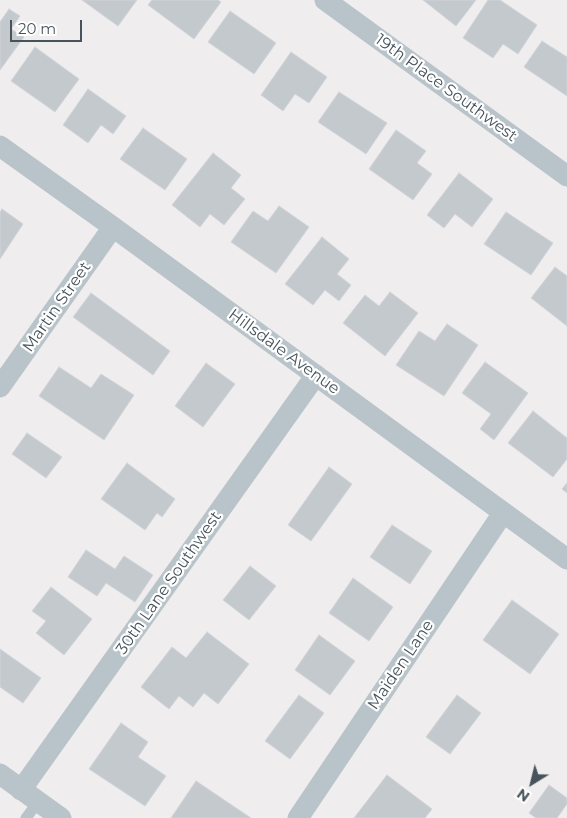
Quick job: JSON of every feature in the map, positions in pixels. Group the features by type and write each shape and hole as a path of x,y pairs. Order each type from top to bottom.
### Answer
{"street":[{"name":"19th Place Southwest","path":"325,0 567,176"},
{"name":"Hillsdale Avenue","path":"0,146 114,227 567,559"},
{"name":"Martin Street","path":"0,387 114,227"},
{"name":"30th Lane Southwest","path":"28,803 316,376"},
{"name":"Maiden Lane","path":"298,818 503,513"},
{"path":"0,774 28,803 60,818"}],"building":[{"path":"82,0 137,0 118,26"},
{"path":"152,0 218,0 221,2 194,39 148,5"},
{"path":"423,0 476,0 456,26"},
{"path":"488,0 500,0 537,25 518,54 503,44 493,58 463,38"},
{"path":"9,9 20,16 11,29 24,37 0,70 0,22"},
{"path":"230,11 276,43 254,74 208,42"},
{"path":"542,41 567,57 567,96 524,67"},
{"path":"35,47 79,79 55,112 11,81"},
{"path":"291,52 327,77 309,103 295,94 283,111 261,95"},
{"path":"88,89 126,116 113,134 101,125 88,143 63,125"},
{"path":"339,92 387,123 366,154 318,122"},
{"path":"143,128 187,159 165,190 120,159"},
{"path":"396,130 426,151 417,163 432,174 413,200 369,169"},
{"path":"213,153 241,175 231,188 245,199 224,225 210,214 200,227 172,205"},
{"path":"459,173 493,199 472,227 455,214 444,228 427,215"},
{"path":"279,206 309,227 276,273 231,242 253,211 268,221"},
{"path":"2,209 23,224 0,259 0,212"},
{"path":"506,212 553,243 531,275 484,244"},
{"path":"322,237 349,259 337,274 351,285 339,301 325,290 313,305 285,284"},
{"path":"555,267 567,276 567,326 531,298"},
{"path":"390,292 418,313 385,356 343,323 365,295 379,306"},
{"path":"91,293 170,351 153,375 73,317"},
{"path":"447,324 478,345 444,396 396,365 419,331 435,341"},
{"path":"485,362 528,393 494,440 480,429 491,414 462,393"},
{"path":"206,363 235,384 203,427 175,406"},
{"path":"59,367 91,388 101,374 134,395 104,440 39,396"},
{"path":"533,411 567,438 567,459 553,477 508,443"},
{"path":"27,433 62,457 46,478 12,454"},
{"path":"127,463 175,499 162,517 157,513 145,530 101,499"},
{"path":"329,467 352,484 311,541 288,525"},
{"path":"567,483 567,493 562,489"},
{"path":"392,525 432,551 410,584 370,557"},
{"path":"86,550 115,569 124,556 153,575 135,602 106,583 97,596 68,577"},
{"path":"250,566 276,586 249,620 223,600"},
{"path":"353,578 393,607 369,641 329,613"},
{"path":"51,587 92,619 64,655 36,633 46,621 32,611"},
{"path":"512,600 559,634 530,674 483,640"},
{"path":"207,632 249,664 218,704 204,693 193,707 179,696 169,709 141,687 172,647 186,658"},
{"path":"319,635 355,661 330,695 295,670"},
{"path":"0,649 41,678 23,703 0,687"},
{"path":"299,695 324,713 290,759 265,741"},
{"path":"457,695 481,713 450,754 426,737"},
{"path":"121,723 148,742 138,757 166,776 145,806 89,769"},
{"path":"387,775 432,809 425,818 354,818"},
{"path":"196,781 251,818 171,818"},
{"path":"549,785 567,798 567,804 557,818 536,818 529,813"}]}
